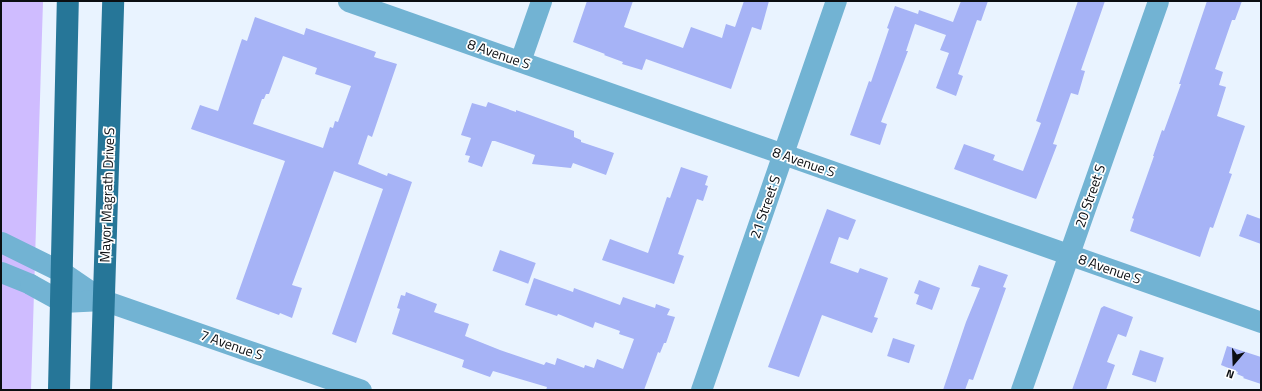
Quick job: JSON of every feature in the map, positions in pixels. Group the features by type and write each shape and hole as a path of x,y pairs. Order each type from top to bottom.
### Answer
{"main road":[{"path":"59,390 68,1"},
{"name":"Mayor Magrath Drive S","path":"101,390 113,1"}],"street":[{"name":"8 Avenue S","path":"348,1 1261,322"},
{"path":"520,62 541,1"},
{"name":"21 Street S","path":"700,390 836,1"},
{"name":"20 Street S","path":"1021,390 1070,255 1158,1"},
{"path":"1,242 62,272 103,300"},
{"path":"1,272 30,284 62,302 103,300"},
{"name":"7 Avenue S","path":"103,300 361,390"}],"shaded area":[{"path":"1,1 43,1 31,390 1,390"}],"building":[{"path":"587,1 633,1 624,27 683,48 691,27 722,38 726,24 735,27 744,1 769,1 761,30 752,27 731,89 646,59 642,70 622,64 623,62 573,42"},
{"path":"961,1 988,1 981,21 977,20 958,74 963,76 956,96 936,88 949,53 940,50 946,35 915,24 906,51 908,51 881,122 887,124 880,145 850,135 869,81 871,82 889,29 887,28 895,6 918,14 919,10 953,22"},
{"path":"1078,1 1105,1 1081,70 1085,71 1078,95 1071,93 1053,144 1057,145 1036,199 954,169 964,144 995,155 993,160 1023,171 1041,123 1036,121"},
{"path":"1207,1 1242,1 1235,20 1232,20 1215,69 1223,72 1219,85 1226,87 1217,116 1245,126 1229,173 1232,174 1213,228 1210,227 1200,257 1130,231 1134,219 1132,218 1162,130 1164,131 1181,84 1179,84"},
{"path":"255,17 304,35 306,28 376,52 374,57 397,64 372,137 368,135 358,164 387,176 388,173 412,182 356,343 332,334 383,189 334,171 292,285 302,288 292,318 280,313 279,315 236,299 285,161 191,129 200,105 218,111 242,39 247,41","holes":["283,56 317,68 315,74 351,86 338,122 335,121 333,128 330,127 323,148 253,124 262,99 264,99 266,94 269,94"]},
{"path":"488,102 516,112 516,110 574,131 574,137 581,140 581,142 614,153 606,175 573,163 571,168 532,164 535,155 495,141 492,141 482,167 468,162 470,156 465,155 471,138 461,135 472,103 486,107"},
{"path":"681,167 708,176 705,185 708,186 703,201 697,199 678,254 684,256 674,284 602,260 610,239 648,253 667,197 670,198"},
{"path":"827,209 856,220 848,240 839,237 830,263 858,273 860,268 888,278 874,317 878,318 872,333 822,315 799,377 768,367"},
{"path":"1247,214 1261,219 1261,244 1239,236"},
{"path":"500,250 536,263 528,284 492,271"},
{"path":"979,265 1008,275 1003,287 1006,288 973,380 969,379 965,390 943,390 966,322 980,288 971,286"},
{"path":"534,278 573,292 574,288 620,305 623,297 655,308 656,304 670,309 667,315 675,317 666,343 664,343 660,353 658,352 644,390 546,390 547,387 493,371 490,377 462,367 464,360 392,334 400,309 397,308 401,295 405,296 406,292 437,304 434,312 469,324 465,336 500,350 544,365 546,362 555,365 557,358 584,368 585,365 594,368 597,359 623,369 634,339 619,334 620,331 595,322 593,328 558,314 557,316 525,305"},
{"path":"919,280 940,288 932,310 916,304 919,295 914,293"},
{"path":"1104,306 1133,317 1126,337 1118,334 1107,362 1115,365 1106,390 1072,390 1101,308"},
{"path":"893,338 915,345 909,363 887,356"},
{"path":"1227,346 1261,357 1261,384 1243,378 1244,377 1237,374 1238,372 1221,365"},
{"path":"1140,350 1164,358 1156,382 1132,375"}]}
